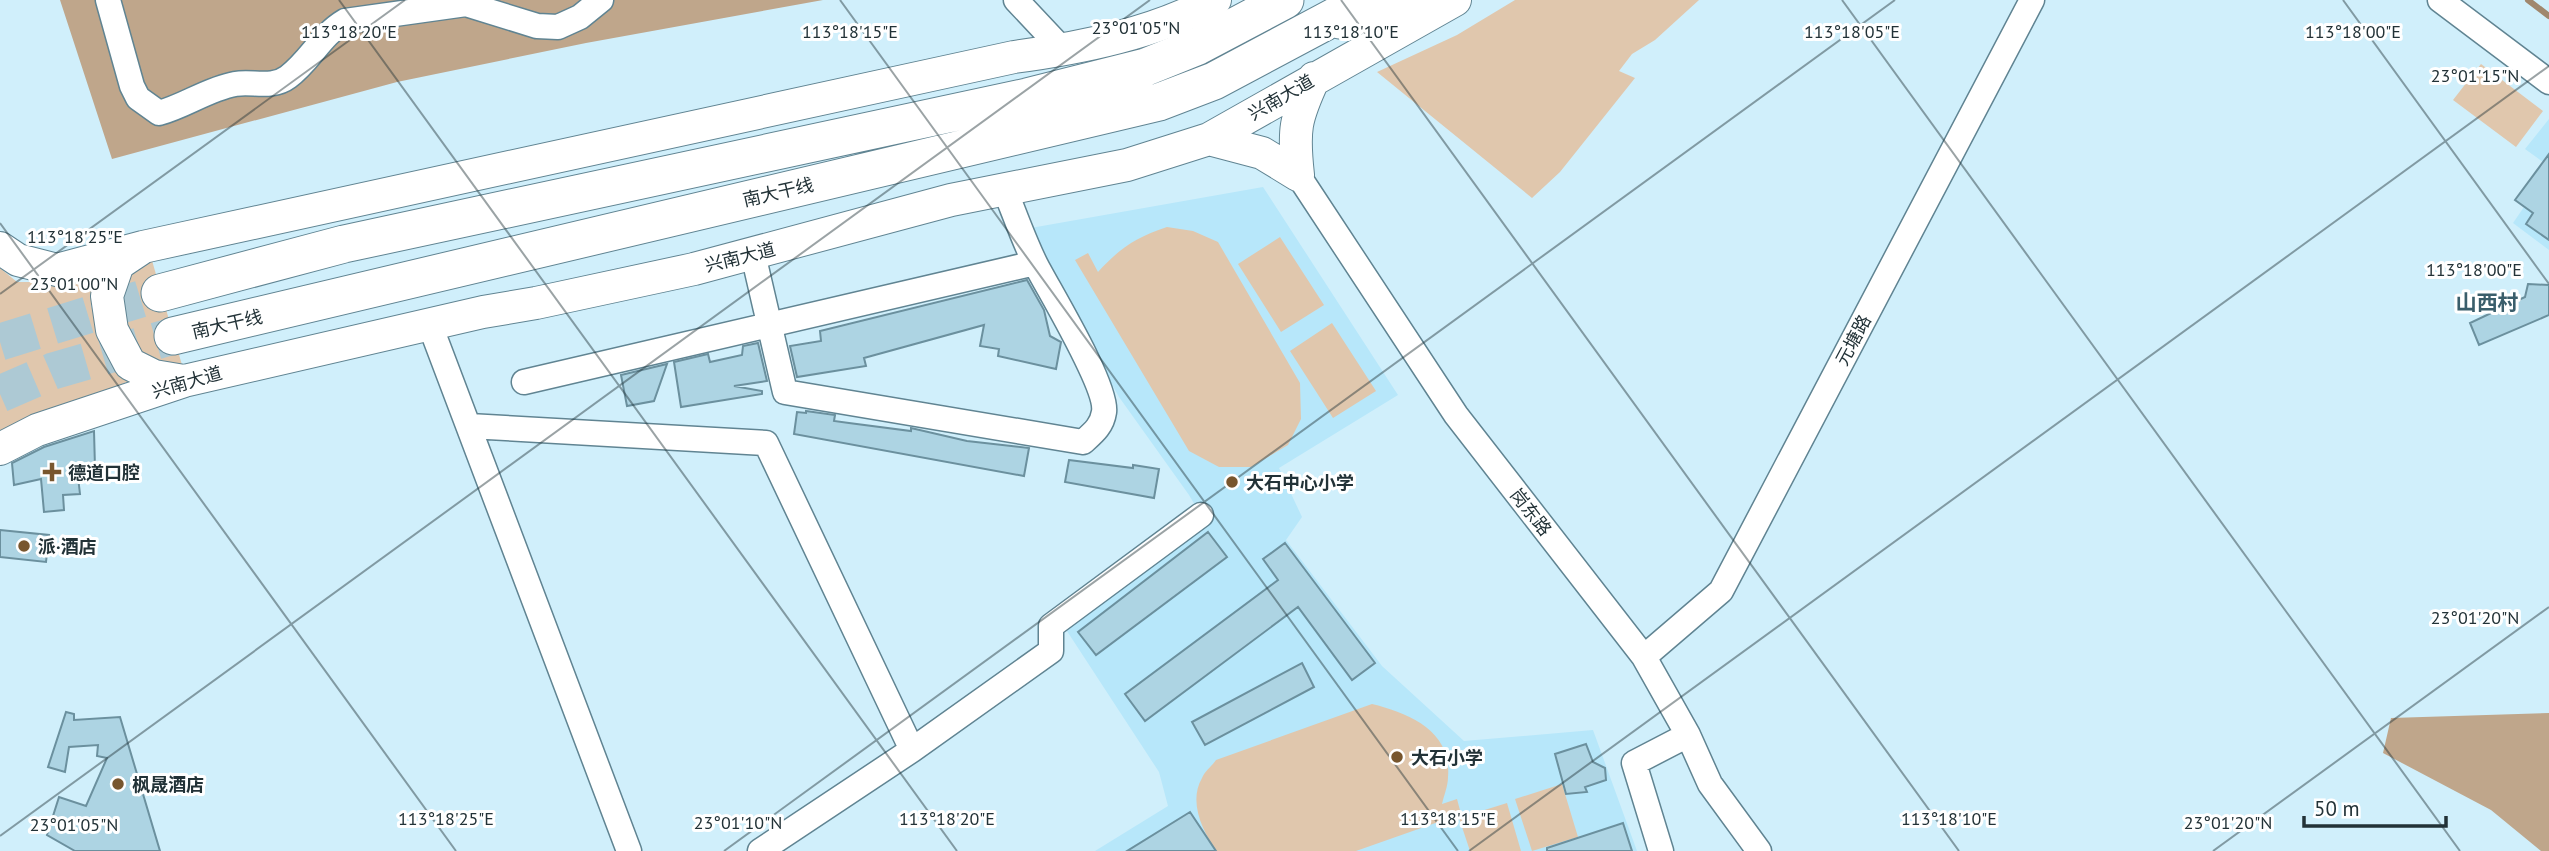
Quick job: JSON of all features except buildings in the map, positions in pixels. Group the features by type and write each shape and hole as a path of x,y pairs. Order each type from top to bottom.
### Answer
{"highway":[{"path":"160,293 344,244 1027,96 1146,67 1198,46 1285,0"},
{"name":"南大干线","path":"173,336 1159,102 1214,81 1366,0"},
{"path":"1315,26 1428,0"}],"main road":[{"path":"0,248 18,260 57,270 143,247 1014,57 1082,47 1191,13 1215,0"},
{"name":"兴南大道","path":"0,449 37,430 184,381 753,254 914,209 1127,165 1209,139 1455,0"},
{"path":"1298,175 1294,136 1299,109 1314,78"},
{"path":"1209,139 1262,153 1298,175"},
{"path":"143,247 118,264 107,296 111,330 130,363 154,376 184,381"}],"street":[{"path":"108,0 138,98 159,113 235,84 272,84 286,79 332,29 345,20 466,4 537,26 558,27 580,17 601,0"},
{"path":"117,35 127,0"},
{"path":"1016,0 1063,50"},
{"name":"元塘路","path":"1644,657 1721,591 2032,0"},
{"path":"2440,0 2549,82"},
{"name":"岗东路","path":"1298,175 1456,415 1644,657 1688,735 1710,784 1759,851"},
{"path":"753,254 785,392 1083,442 1098,429 1105,410 1098,387 1063,311 1035,263 1005,190"},
{"path":"524,382 1035,263"},
{"path":"430,325 629,851"},
{"path":"469,426 766,443 912,750"},
{"path":"760,851 912,750 1051,651 1051,626 1201,515"},
{"path":"1661,851 1634,763 1688,735"}],"shaded area":[{"path":"60,0 823,0 586,43 397,82 112,159"},
{"path":"1515,0 1699,0 1655,40 1632,54 1619,71 1635,78 1560,172 1532,198 1377,72 1457,35"},
{"path":"2481,64 2543,111 2516,147 2453,100"},
{"path":"2549,119 2549,250 2513,223 2524,207 2515,200 2543,162 2525,149"},
{"name":"大石中心小学","path":"1263,187 1398,395 1279,468 1302,517 1286,540 1382,666 1464,741 1593,730 1637,851 1095,851 1168,806 1159,772 1065,628 1205,522 1189,495 1119,397 1025,229"},
{"path":"1167,227 1193,231 1218,242 1300,383 1301,419 1288,445 1251,467 1219,467 1189,451 1075,260 1088,253 1098,272 1129,244"},
{"path":"1280,237 1324,305 1281,332 1238,264"},
{"path":"151,257 182,365 157,368 136,357 118,294 130,267"},
{"path":"103,267 91,305 102,344 134,379 0,434 0,268 17,282 55,282"},
{"path":"1332,323 1376,391 1333,418 1290,351"},
{"path":"1372,704 1413,719 1435,736 1443,747 1447,761 1448,780 1442,804 1457,799 1461,814 1356,851 1216,851 1202,825 1196,797 1203,775 1216,760"},
{"path":"2549,713 2549,851 2541,851 2491,810 2383,753 2391,718"},
{"path":"1562,784 1578,837 1532,851 1515,799"},
{"path":"1507,803 1521,851 1470,851 1459,818"}],"waterway":[{"path":"2528,0 2549,16"}],"tunnel":[{"path":"0,342 160,293"},
{"path":"0,394 53,371 173,336"}],"place":[{"name":"德道口腔","path":"52,472"},
{"name":"大石中心小学","path":"1232,482"},
{"name":"派·酒店","path":"24,546"},
{"name":"大石小学","path":"1397,757"},
{"name":"枫晟酒店","path":"118,784"}],"district":[{"name":"山西村","path":"2487,302"}]}
